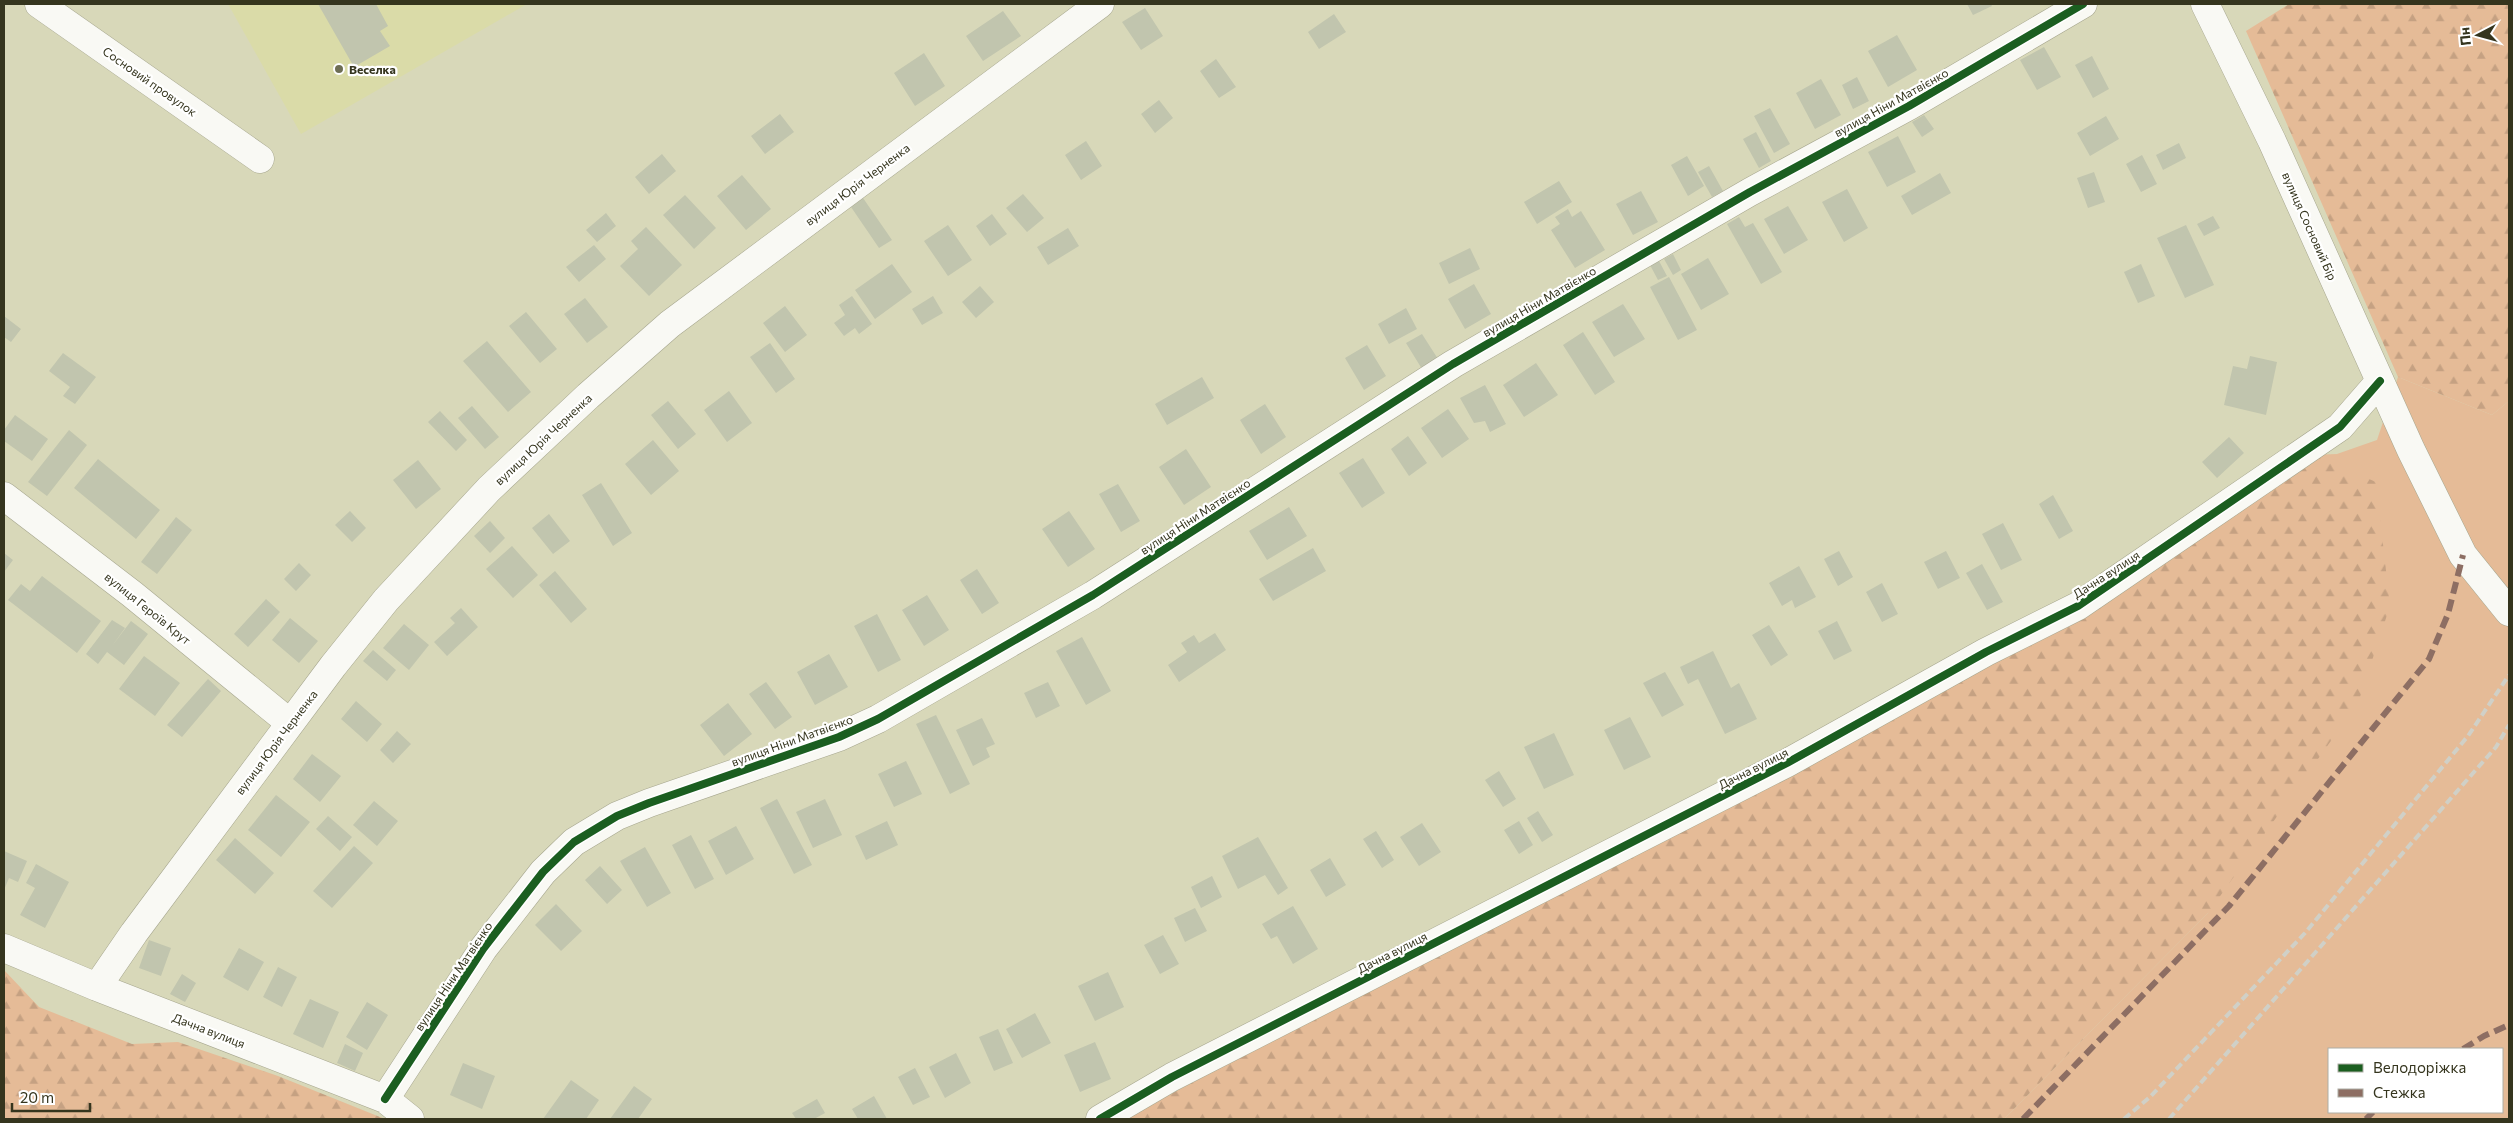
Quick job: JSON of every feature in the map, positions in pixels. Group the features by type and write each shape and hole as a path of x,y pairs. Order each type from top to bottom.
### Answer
{"street":[{"name":"Сосновий провулок","path":"39,4 260,159"},
{"name":"вулиця Юрія Черненка","path":"97,987 290,723 386,600 489,489 588,396 670,324 1100,4"},
{"name":"вулиця Ніни Матвієнко","path":"385,1099 483,949 543,872 574,842 617,816 648,803 839,738 878,719 1092,595 1452,364 1750,192 1909,106 2083,4"},
{"name":"вулиця Сосновий Бір","path":"2205,4 2272,140 2411,450 2463,555 2509,612"},
{"name":"Дачна вулиця","path":"1100,1119 1181,1073 1788,763 1986,652 2078,606 2340,427 2380,382"},
{"name":"вулиця Героїв Крут","path":"4,496 132,594 290,723"},
{"name":"Дачна вулиця","path":"4,948 97,987 385,1099 410,1119"}],"shaded area":[{"name":"Веселка","path":"228,4 527,4 301,134"}],"green space":[{"path":"2289,4 2509,4 2509,401 2492,415 2398,377 2246,31"},
{"path":"2398,377 2492,415 2509,401 2509,1119 2004,1119 2208,913 2313,455 2337,454 2377,440"},
{"path":"2313,455 2376,482 2390,606 2358,703 2208,913 2004,1119 1125,1119 1393,973 2125,587"},
{"path":"4,970 39,1007 132,1044 178,1042 278,1076 385,1119 4,1119"}],"building":[{"path":"318,4 376,4 388,26 380,31 390,46 354,67"},
{"path":"1967,4 1991,4 1992,6 1973,15"},
{"path":"1145,8 1163,36 1141,50 1122,22"},
{"path":"1003,11 1021,36 983,61 966,36"},
{"path":"1334,14 1346,32 1319,49 1308,32"},
{"path":"1897,35 1917,70 1888,87 1868,51"},
{"path":"2044,47 2061,77 2037,90 2020,60"},
{"path":"924,53 945,86 915,106 894,73"},
{"path":"2092,56 2109,89 2093,98 2075,65"},
{"path":"1216,59 1236,87 1219,98 1200,71"},
{"path":"1857,77 1869,101 1853,109 1842,85"},
{"path":"1821,79 1841,115 1815,129 1796,93"},
{"path":"1159,100 1173,118 1155,133 1141,114"},
{"path":"1770,108 1790,144 1774,153 1754,116"},
{"path":"780,114 794,132 765,154 751,136"},
{"path":"1924,115 1934,129 1922,137 1912,122"},
{"path":"2106,116 2119,139 2090,156 2077,133"},
{"path":"1756,132 1771,161 1759,168 1743,139"},
{"path":"1898,136 1916,172 1887,187 1868,152"},
{"path":"1086,141 1102,166 1081,180 1065,155"},
{"path":"2179,143 2186,158 2163,170 2156,155"},
{"path":"662,154 676,171 649,194 635,177"},
{"path":"2142,155 2157,184 2141,192 2126,164"},
{"path":"1687,156 1704,186 1688,196 1671,165"},
{"path":"1709,166 1723,191 1712,197 1698,172"},
{"path":"2094,172 2105,202 2088,208 2077,178"},
{"path":"1940,173 1951,193 1912,215 1901,196"},
{"path":"742,175 771,209 746,230 717,196"},
{"path":"1559,181 1572,202 1537,224 1524,202"},
{"path":"1847,189 1868,228 1844,242 1822,202"},
{"path":"1641,191 1658,222 1633,235 1616,204"},
{"path":"1023,194 1044,218 1027,232 1006,208"},
{"path":"685,195 716,228 694,249 663,215"},
{"path":"863,198 892,240 879,248 851,207"},
{"path":"1788,206 1808,240 1784,254 1764,219"},
{"path":"1568,209 1572,217 1581,211 1605,250 1575,268 1551,230 1560,224 1555,217"},
{"path":"606,213 616,226 597,242 586,230"},
{"path":"992,214 1007,234 990,246 976,226"},
{"path":"2213,216 2220,228 2204,236 2197,224"},
{"path":"1739,217 1745,227 1753,223 1782,272 1761,284 1727,224"},
{"path":"948,225 972,260 948,276 924,241"},
{"path":"2186,225 2214,285 2185,298 2157,238"},
{"path":"646,227 682,265 649,296 620,266 638,249 631,241"},
{"path":"1068,228 1079,246 1048,265 1037,247"},
{"path":"594,245 606,259 579,282 566,267"},
{"path":"1470,248 1480,269 1449,284 1439,263"},
{"path":"1673,254 1681,270 1673,275 1664,259"},
{"path":"1708,258 1729,294 1701,310 1681,274"},
{"path":"1659,261 1667,276 1658,280 1650,265"},
{"path":"892,264 912,292 875,319 855,290"},
{"path":"2141,264 2155,296 2138,303 2124,272"},
{"path":"1669,277 1697,330 1678,340 1650,287"},
{"path":"1474,284 1491,314 1465,329 1448,299"},
{"path":"980,286 994,302 976,318 962,302"},
{"path":"852,296 872,324 859,334 855,328 844,336 834,323 845,315 839,305"},
{"path":"933,296 943,313 922,325 912,309"},
{"path":"585,298 608,327 587,343 564,314"},
{"path":"1623,304 1645,339 1614,357 1592,322"},
{"path":"785,306 807,335 785,352 763,323"},
{"path":"1406,308 1417,329 1389,344 1378,324"},
{"path":"526,312 557,349 540,363 509,326"},
{"path":"4,316 21,329 11,342 4,337"},
{"path":"1583,332 1615,382 1595,395 1563,345"},
{"path":"1422,334 1438,359 1422,369 1406,343"},
{"path":"487,341 531,392 508,412 463,361"},
{"path":"770,343 795,379 776,393 750,357"},
{"path":"1367,345 1386,376 1364,390 1345,358"},
{"path":"63,353 96,377 75,404 63,396 70,387 49,371"},
{"path":"2250,356 2277,362 2266,415 2224,405 2233,366 2247,369"},
{"path":"1536,363 1558,395 1524,417 1503,385"},
{"path":"1202,377 1214,398 1167,425 1155,404"},
{"path":"1485,385 1506,424 1490,432 1485,421 1474,423 1460,398"},
{"path":"729,391 752,423 727,442 704,410"},
{"path":"668,401 696,434 678,449 651,415"},
{"path":"1265,404 1286,437 1261,454 1240,420"},
{"path":"472,406 499,437 485,449 458,418"},
{"path":"1448,409 1469,439 1442,458 1421,428"},
{"path":"440,411 467,440 456,451 428,422"},
{"path":"15,415 48,439 32,461 4,441 4,430"},
{"path":"69,430 87,445 47,496 28,482"},
{"path":"1408,436 1427,463 1409,476 1391,449"},
{"path":"2229,437 2244,453 2217,478 2202,462"},
{"path":"653,440 679,471 651,495 625,464"},
{"path":"1186,449 1211,487 1184,505 1159,467"},
{"path":"1363,458 1385,493 1362,508 1339,473"},
{"path":"98,459 160,510 136,539 74,488"},
{"path":"418,460 441,489 416,509 393,480"},
{"path":"601,483 632,533 613,546 582,495"},
{"path":"1118,484 1140,521 1121,532 1099,494"},
{"path":"2053,495 2073,531 2059,539 2039,504"},
{"path":"1289,507 1307,536 1267,560 1249,531"},
{"path":"350,511 366,528 352,542 335,525"},
{"path":"1069,511 1095,549 1068,567 1042,529"},
{"path":"549,514 570,541 553,554 532,528"},
{"path":"176,517 192,530 157,574 141,562"},
{"path":"490,521 505,538 490,553 474,536"},
{"path":"2003,523 2022,560 2001,570 1982,534"},
{"path":"512,546 538,575 513,598 486,569"},
{"path":"1313,548 1326,571 1273,601 1259,579"},
{"path":"1839,551 1853,577 1838,586 1824,559"},
{"path":"1946,551 1960,578 1938,589 1924,562"},
{"path":"4,553 13,560 4,572"},
{"path":"299,563 311,575 296,591 284,579"},
{"path":"1982,564 2003,602 1987,610 1966,573"},
{"path":"1799,566 1816,597 1795,608 1792,600 1782,606 1769,583"},
{"path":"977,569 999,603 982,614 960,580"},
{"path":"555,571 587,609 571,623 539,585"},
{"path":"42,576 101,621 77,653 8,600 21,584 30,591"},
{"path":"1882,583 1898,614 1882,622 1866,592"},
{"path":"927,595 949,630 924,646 902,610"},
{"path":"266,599 280,612 248,647 234,634"},
{"path":"461,608 478,627 447,656 434,642 455,623 450,618"},
{"path":"877,614 901,660 878,672 854,626"},
{"path":"290,618 318,641 299,663 272,640"},
{"path":"112,620 125,628 112,646 131,621 148,634 124,665 107,652 98,664 86,654"},
{"path":"1837,621 1852,651 1834,660 1818,631"},
{"path":"404,624 429,645 409,670 383,648"},
{"path":"1769,625 1788,655 1771,666 1752,635"},
{"path":"1215,633 1226,650 1179,682 1168,665 1187,652 1181,643 1194,635 1199,643"},
{"path":"1082,637 1111,691 1086,705 1056,651"},
{"path":"373,650 396,670 387,681 363,661"},
{"path":"1713,651 1731,688 1739,683 1757,719 1725,734 1698,679 1688,684 1680,667"},
{"path":"829,654 848,687 815,705 797,672"},
{"path":"144,656 180,683 155,716 119,689"},
{"path":"1665,672 1684,705 1662,717 1643,683"},
{"path":"208,679 221,691 182,737 167,725"},
{"path":"766,682 792,717 775,729 749,694"},
{"path":"1048,682 1060,706 1036,718 1024,693"},
{"path":"356,701 382,724 367,742 341,719"},
{"path":"728,703 752,734 724,756 700,725"},
{"path":"936,715 970,784 950,794 916,724"},
{"path":"1630,717 1651,757 1624,770 1604,730"},
{"path":"982,718 995,744 986,748 990,757 973,766 956,730"},
{"path":"397,731 411,744 393,763 380,750"},
{"path":"1554,733 1574,775 1544,789 1524,747"},
{"path":"312,754 341,776 320,802 293,779"},
{"path":"906,761 922,794 894,807 878,774"},
{"path":"1499,771 1516,799 1503,807 1485,780"},
{"path":"276,795 310,822 281,857 248,830"},
{"path":"777,799 812,865 794,874 760,808"},
{"path":"825,799 842,835 813,848 796,812"},
{"path":"374,801 398,821 377,846 353,825"},
{"path":"1538,811 1553,835 1542,842 1527,818"},
{"path":"328,816 352,837 340,851 316,829"},
{"path":"887,821 898,845 866,860 855,836"},
{"path":"1519,821 1533,845 1519,854 1504,830"},
{"path":"1422,823 1441,852 1419,866 1400,837"},
{"path":"736,826 754,859 726,875 708,841"},
{"path":"1376,831 1394,860 1382,868 1363,839"},
{"path":"691,835 714,879 695,889 672,845"},
{"path":"1258,837 1288,888 1278,895 1265,875 1238,889 1222,856"},
{"path":"235,838 274,873 255,894 216,860"},
{"path":"354,846 373,863 332,908 313,891"},
{"path":"645,847 671,893 647,907 620,861"},
{"path":"4,851 27,861 18,882 9,878 4,890"},
{"path":"1330,858 1346,885 1326,897 1310,870"},
{"path":"36,864 69,882 45,928 20,915 35,888 26,883"},
{"path":"600,866 622,890 607,904 585,880"},
{"path":"1212,876 1222,897 1201,908 1191,887"},
{"path":"556,904 582,931 561,951 535,925"},
{"path":"1293,906 1318,949 1293,964 1277,936 1271,939 1262,924"},
{"path":"1195,908 1207,931 1185,942 1174,918"},
{"path":"1163,935 1179,964 1160,974 1144,945"},
{"path":"149,940 171,948 161,976 139,968"},
{"path":"239,948 264,962 248,991 223,977"},
{"path":"278,967 297,977 282,1007 263,997"},
{"path":"1108,972 1124,1007 1095,1021 1078,986"},
{"path":"182,974 196,983 185,1002 170,994"},
{"path":"310,999 339,1012 323,1048 293,1034"},
{"path":"367,1002 388,1015 367,1050 346,1037"},
{"path":"1035,1013 1051,1043 1022,1058 1006,1029"},
{"path":"998,1029 1013,1063 994,1071 979,1037"},
{"path":"1095,1042 1111,1079 1080,1092 1064,1055"},
{"path":"345,1044 363,1053 355,1071 337,1063"},
{"path":"956,1053 971,1083 945,1098 929,1067"},
{"path":"463,1063 495,1076 482,1109 450,1095"},
{"path":"915,1068 930,1097 913,1105 898,1077"},
{"path":"571,1080 599,1100 586,1119 543,1119"},
{"path":"634,1086 652,1099 638,1119 610,1119"},
{"path":"874,1096 887,1119 858,1119 852,1109"},
{"path":"817,1099 825,1113 814,1119 796,1119 792,1113"}],"railway":[{"path":"2124,1119 2150,1097 2305,933 2468,736 2509,675"},
{"path":"2169,1119 2496,747 2509,725"}],"marked path":[{"path":"2023,1119 2229,906 2429,659 2448,614 2463,555"},
{"path":"2465,1048 2484,1036 2509,1025"},
{"path":"2366,1119 2372,1113"}],"cycle path":[{"path":"385,1099 483,949 543,872 574,842 617,816 649,803 839,737 878,719 1093,595 1453,364 1750,192 1909,106 2083,4"},
{"path":"1100,1119 1172,1077 1787,763 1986,652 2078,606 2340,427 2380,381"}],"place":[{"name":"Веселка","path":"339,69"}]}
